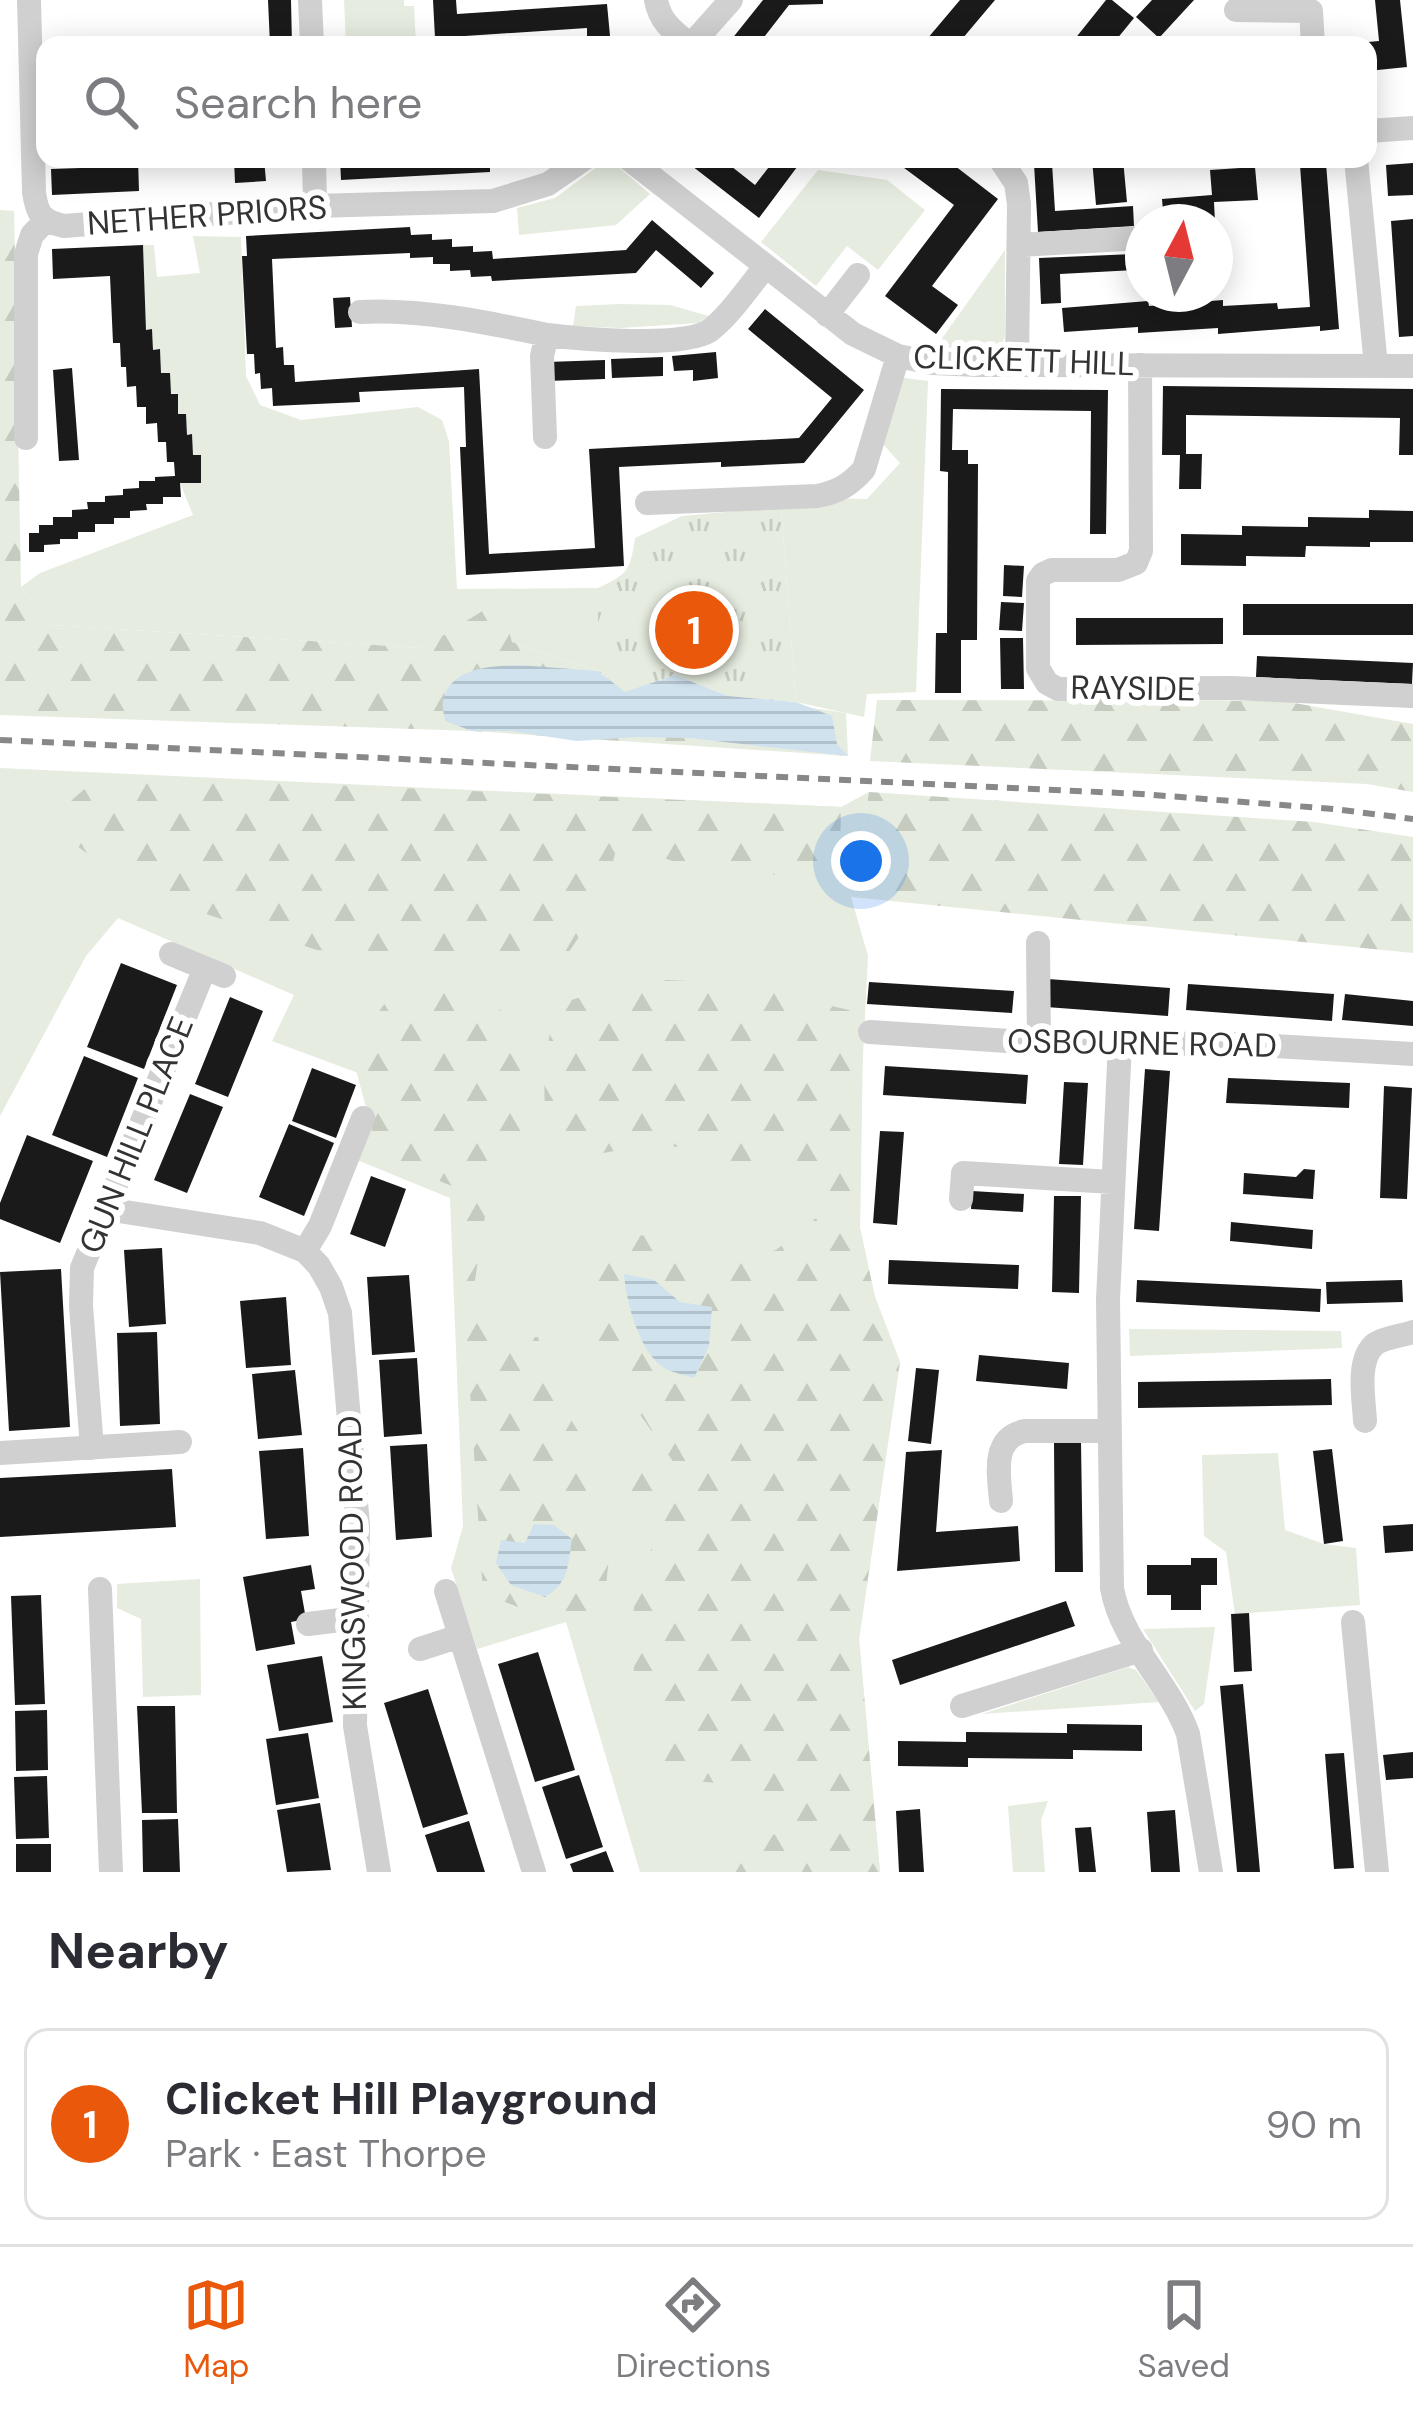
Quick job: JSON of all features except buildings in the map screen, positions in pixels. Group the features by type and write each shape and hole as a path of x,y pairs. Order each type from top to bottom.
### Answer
{"street":[{"name":"NETHER PRIORS","path":"29,0 34,192 36,210 45,221 64,226 315,206 493,201 548,184 571,168"},
{"path":"310,0 312,36"},
{"path":"656,0 661,17 681,36"},
{"path":"698,36 731,0"},
{"path":"1236,10 1311,11 1312,36"},
{"path":"1377,130 1413,128"},
{"path":"314,168 315,206"},
{"name":"CLICKETT HILL","path":"640,168 853,334 898,356 932,363 1017,365 1413,366"},
{"path":"1006,168 1016,183 1017,365"},
{"path":"1358,168 1376,366"},
{"path":"26,438 26,254 32,236 45,221"},
{"path":"1019,245 1125,239"},
{"path":"360,312 386,311 609,341 694,337 714,326 766,266"},
{"path":"827,315 858,274"},
{"path":"545,437 542,356 547,335"},
{"path":"647,503 837,492 864,469 898,356"},
{"name":"RAYSIDE","path":"1140,365 1141,551 1136,562 1118,570 1043,574 1038,581 1041,677 1058,689 1231,688 1412,696"},
{"path":"1038,943 1039,1043"},
{"name":"GUN HILL PLACE","path":"92,1448 80,1285 88,1250 214,972 171,954"},
{"name":"OSBOURNE ROAD","path":"870,1032 1039,1043 1238,1044 1413,1054"},
{"path":"1120,1043 1108,1300 1112,1588 1120,1617 1181,1714 1188,1734 1211,1872"},
{"path":"106,1209 260,1233 304,1251 320,1226 363,1118"},
{"path":"961,1199 963,1173 1112,1182"},
{"name":"KINGSWOOD ROAD","path":"304,1251 332,1287 343,1332 358,1526 355,1726 379,1872"},
{"path":"1365,1421 1364,1374 1370,1350 1378,1342 1413,1332"},
{"path":"1000,1501 1000,1450 1014,1433 1109,1431"},
{"path":"0,1453 180,1442"},
{"path":"100,1589 114,1626 111,1872"},
{"path":"446,1591 534,1872"},
{"path":"308,1624 357,1618"},
{"path":"1353,1622 1377,1872"},
{"path":"420,1649 460,1636"},
{"path":"962,1706 1141,1650"}],"green space":[{"path":"344,0 404,0 404,6 414,6 416,36 346,36"},
{"path":"596,168 620,168 650,194 616,225 519,235 517,208 555,198"},
{"path":"818,170 887,180 925,210 878,270 847,246 816,286 761,242"},
{"path":"0,210 14,211 21,587 50,625 423,648 500,600 512,642 598,671 545,669 846,713 848,756 472,731 0,715"},
{"path":"193,236 241,237 246,376 260,405 301,420 418,407 442,420 449,441 457,589 598,588 598,671 512,642 423,648 50,625 21,587 40,573 193,515 180,483 201,483 201,455 193,455 186,414 178,414 178,394 169,393 169,373 161,373 160,350 153,350 152,330 146,330 143,245 154,245 157,277 200,273"},
{"path":"1005,250 1005,337 1000,347 935,348"},
{"path":"670,305 709,316 698,323 573,326 576,306"},
{"path":"897,377 928,381 916,692 867,694 864,717 796,702 781,507 826,498 867,499 900,463 881,442"},
{"path":"781,507 796,702 728,696 675,675 625,692 598,671 598,588 626,570 635,538 682,516"},
{"path":"877,700 1283,701 1413,724 1413,792 1367,784 870,761"},
{"path":"0,768 841,807 869,792 851,897 868,956 860,1228 875,1297 900,1362 859,1639 880,1872 640,1872 566,1622 477,1649 451,1568 463,1526 450,1198 357,1160 385,1083 272,1041 294,995 118,918 86,956 0,1116"},
{"path":"100,775 841,807 840,864 734,881 618,843 602,902 561,964 317,950 203,913 122,879 62,835 62,809"},
{"path":"869,792 1314,822 1413,837 1413,953 851,897"},
{"path":"643,979 733,983 849,1010 863,1037 860,1228 875,1297 900,1362 859,1639 880,1872 720,1872 779,1831 759,1787 695,1781 659,1771 665,1724 636,1695 635,1584 659,1533 607,1492 622,1462 677,1467 598,1355 592,1309 579,1266 618,1238 682,1231 679,1257 718,1266 776,1250 820,1215 791,1178 658,1142 594,1155 545,1119 544,1072 554,1005"},
{"path":"448,984 500,1008 531,1094 533,1128 491,1178 472,1299 500,1339 538,1337 555,1395 589,1448 585,1510 609,1557 605,1596 592,1628 535,1614 483,1593 457,1188 379,1157 351,1051 395,989"},
{"path":"1129,1329 1341,1331 1342,1348 1130,1356"},
{"path":"1278,1453 1285,1530 1324,1544 1356,1548 1360,1605 1235,1614 1226,1552 1204,1536 1202,1455"},
{"path":"200,1579 201,1695 143,1697 141,1619 117,1608 117,1584"},
{"path":"1215,1627 1204,1704 1195,1711 1143,1629"},
{"path":"1128,1667 1136,1670 1159,1702 982,1714"},
{"path":"1048,1801 1041,1820 1045,1872 1013,1872 1008,1806"}],"water":[{"path":"519,665 598,671 625,692 675,675 728,696 796,702 832,716 837,744 848,756 689,738 577,741 511,731 472,731 445,721 443,701 454,681 473,671"},
{"path":"624,1274 654,1280 680,1302 712,1307 709,1346 694,1378 666,1369 649,1352 631,1313"},
{"path":"534,1524 554,1525 572,1539 563,1579 545,1597 511,1585 496,1563 501,1540 525,1543"}],"railway":[{"path":"0,740 1141,794 1413,819"}],"place":[{"name":"Clicket Hill Playground","path":"694,630"}]}
